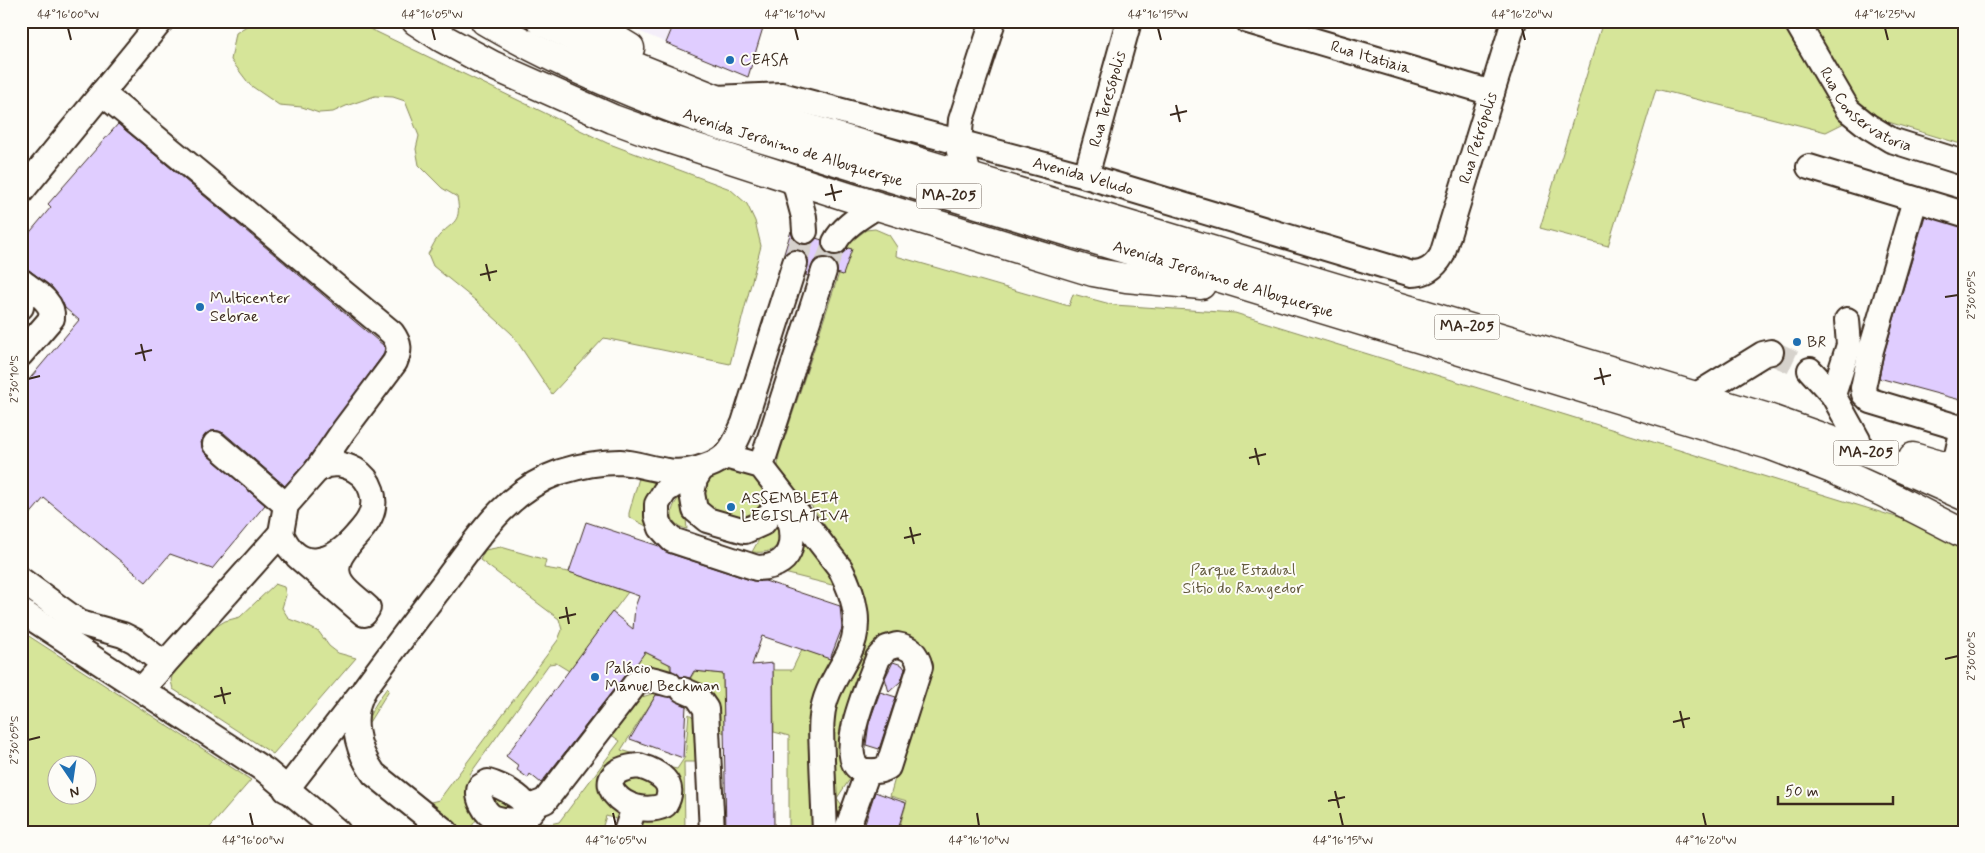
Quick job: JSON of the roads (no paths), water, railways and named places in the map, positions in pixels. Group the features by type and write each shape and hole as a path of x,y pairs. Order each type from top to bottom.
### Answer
{"main road":[{"path":"416,21 442,38 492,65 613,119 794,180 1093,272 1126,278 1256,290"},
{"name":"Avenida Jerônimo de Albuquerque","path":"485,21 563,62 663,106 721,126 1256,290 1769,445 1850,477 1964,534"},
{"name":"Avenida Jerônimo de Albuquerque","path":"541,21 624,62 713,98 1765,417 1872,455 1964,496"},
{"name":"Avenida Jerônimo de Albuquerque","path":"586,21 713,98"},
{"path":"959,143 967,176"},
{"path":"1154,281 1168,276 1178,266 1180,257 1178,248 1169,237"},
{"path":"1765,417 1858,440 1959,471"}],"street":[{"path":"21,192 161,21"},
{"path":"959,143 961,120 993,21"},
{"name":"Rua Teresópolis","path":"1086,176 1129,21"},
{"name":"Rua Itatiaia","path":"1248,21 1492,93"},
{"name":"Rua Petrópolis","path":"1442,255 1514,21"},
{"name":"Rua Conservatoria","path":"1796,21 1848,110 1868,126 1891,140 1964,163"},
{"path":"102,93 392,333 399,343 400,352 395,362 316,471 286,505 281,524 281,533 290,550 364,614 368,608 342,585 337,575 339,560 350,543"},
{"name":"Avenida Veludo","path":"713,98 782,95 1086,176 1412,274 1429,270 1438,262 1442,255"},
{"path":"1809,167 1964,214"},
{"path":"794,180 804,217 805,231"},
{"path":"1915,200 1871,350 1863,388 1864,394 1871,401 1963,428 1959,471"},
{"path":"835,242 839,234 877,206"},
{"path":"776,486 789,518 792,532 791,544 786,555 778,563 766,568 757,568 672,540 662,528 657,516 657,504 665,491 679,481 725,456 738,438 795,263"},
{"path":"761,466 824,271"},
{"path":"21,281 23,294 21,307"},
{"path":"21,281 50,304 53,310 52,318 21,354"},
{"path":"1834,395 1849,345 1850,335 1847,320"},
{"path":"1695,396 1763,354 1771,352"},
{"path":"1810,370 1834,395 1858,440"},
{"path":"298,557 317,560 328,558 340,552 368,522 374,508 371,488 367,480 356,470 346,453 343,444 344,430"},
{"path":"215,444 286,505"},
{"path":"725,456 761,466 840,568 849,584 855,602 857,622 855,638 848,656 826,693 822,717 825,832"},
{"path":"286,790 483,532 508,504 526,489 544,478 600,463 621,462 671,472 702,468"},
{"path":"316,471 326,465 337,464 356,470"},
{"path":"702,468 695,479 692,493 695,510 707,520 745,531 763,523 773,510 776,500 776,486"},
{"path":"142,689 281,533"},
{"path":"21,580 80,623 123,635 135,641 164,664"},
{"path":"21,611 266,771 286,790 338,832"},
{"path":"897,645 906,646 914,652 920,667 888,767 882,771 868,772 858,769 853,762 850,746 852,732 878,658 887,648 897,645"},
{"path":"527,816 528,810 514,794 488,782 480,787 478,797 483,806 487,824 524,819 527,816 537,804 545,801 636,683 648,678 697,696 706,709 712,832"},
{"path":"359,744 355,718 357,706 365,688"},
{"path":"317,749 330,741 344,736 355,735 366,762 374,774 446,832"},
{"path":"846,832 868,772"},
{"path":"626,832 634,808"}],"tunnel":[{"path":"795,263 805,231"},
{"path":"824,271 835,242"},
{"path":"1771,352 1810,370"}],"place":[{"name":"CEASA","path":"730,60"},
{"name":"Multicenter Sebrae","path":"200,307"},
{"name":"BR","path":"1797,342"},
{"name":"ASSEMBLEIA LEGISLATIVA","path":"731,507"},
{"name":"Palácio Manuel Beckman","path":"595,677"}],"park label":[{"name":"Parque Estadual Sítio do Rangedor","path":"1243,579"}]}
